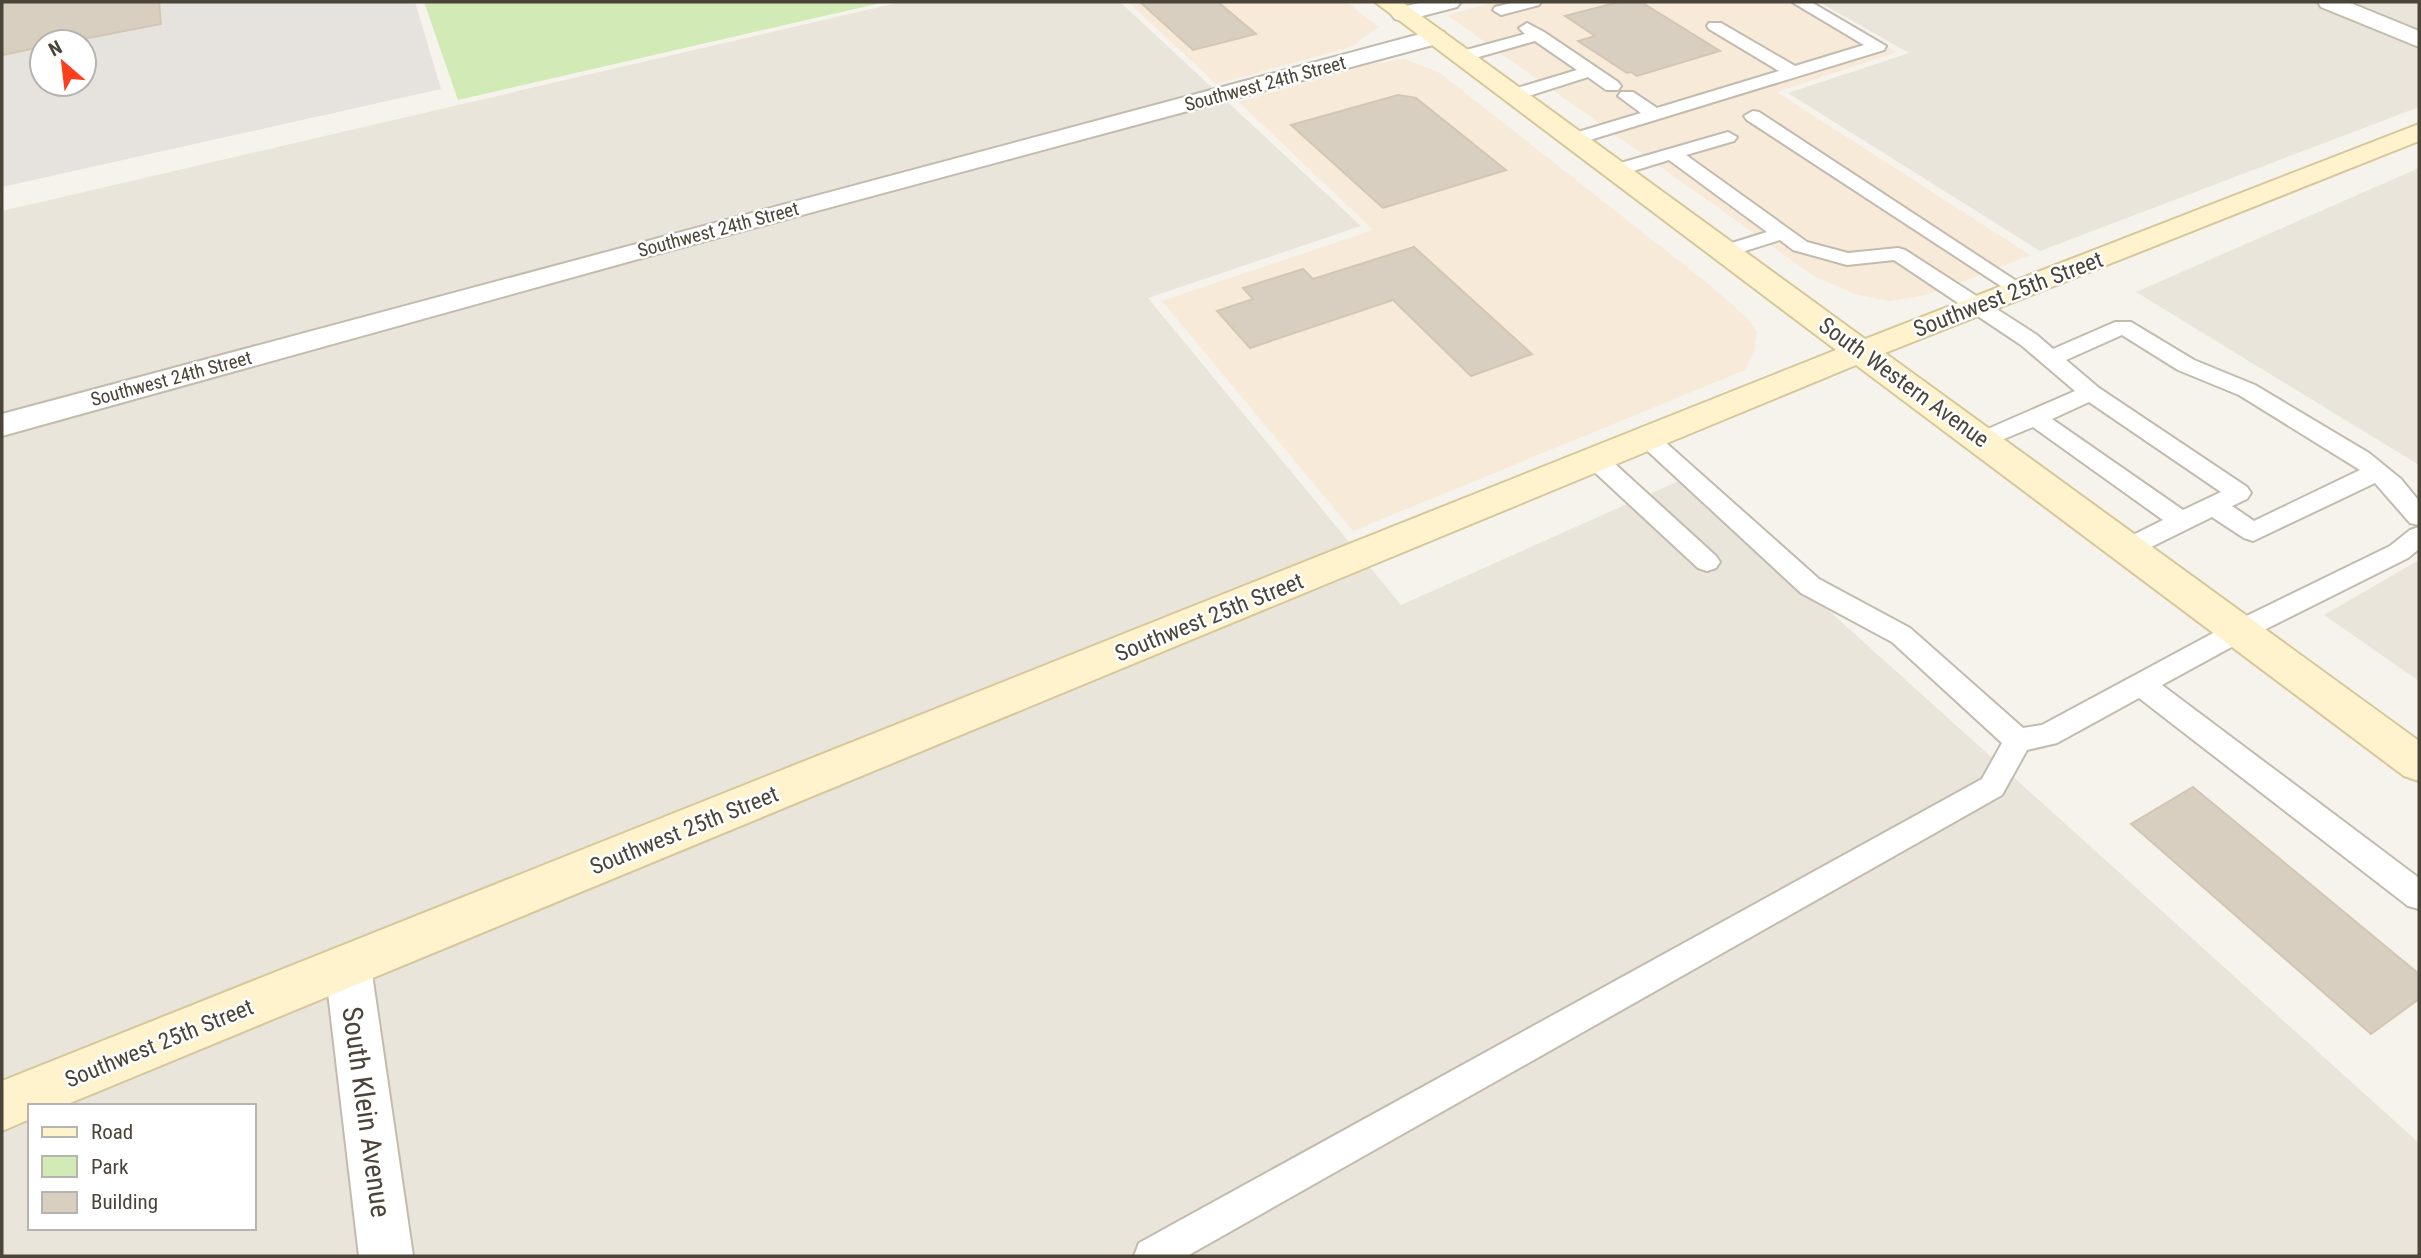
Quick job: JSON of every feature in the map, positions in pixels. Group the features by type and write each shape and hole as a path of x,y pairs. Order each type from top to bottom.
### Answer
{"street":[{"path":"1395,8 1450,2"},
{"path":"2329,2 2419,40"},
{"name":"South Western Avenue","path":"1395,8 2419,764"},
{"name":"Southwest 24th Street","path":"2,425 634,251 1435,37"},
{"name":"Southwest 25th Street","path":"2,1106 1862,351 2419,132"},
{"name":"South Klein Avenue","path":"348,967 386,1256"}],"lane":[{"path":"1461,57 1533,2"},
{"path":"1574,139 1878,46 1800,2"},
{"path":"1514,19 1654,114"},
{"path":"1715,26 1793,72"},
{"path":"1513,95 1590,71"},
{"path":"1754,116 2020,289"},
{"path":"1616,170 1728,137"},
{"path":"1672,153 1800,246 1847,259 1898,254 2052,358 2091,393 2239,493 2128,548"},
{"path":"1726,251 1783,233"},
{"path":"2052,358 2123,327 2186,365 2247,390 2361,459 2412,505 2419,517"},
{"path":"1982,440 2091,393"},
{"path":"2034,417 2182,522"},
{"path":"1647,439 1810,586 1901,635 2018,740 2047,736 2239,631 2399,552 2419,537"},
{"path":"1596,460 1707,562"},
{"path":"2214,506 2253,532 2377,472"},
{"path":"2141,684 2419,896"},
{"path":"1152,1256 1992,787 2018,740"}],"shaded area":[{"path":"2,2 415,2 441,89 2,187"},
{"path":"901,2 1120,2 1361,226 1148,298 1401,605 1683,479 2419,1143 2419,1256 2,1256 2,211"},
{"path":"1128,2 1347,2 1378,27 1351,47 1216,84"},
{"path":"1497,2 1806,2 1897,52 1777,92 2030,255 1948,288 1917,297 1888,301 1855,294 1814,276 1447,15"},
{"path":"1819,2 2419,2 2419,107 2040,251 1788,93 1909,53"},
{"path":"1404,59 1440,73 1711,286 1747,318 1757,332 1754,352 1745,370 1353,531 1162,301 1373,230 1239,102 1372,64"},
{"path":"2419,168 2419,465 2136,292"},
{"path":"2419,560 2419,681 2324,615"}],"green space":[{"path":"424,2 885,2 458,100"}],"building":[{"path":"2,2 159,2 161,24 98,36 98,28 28,28 28,50 2,55"},
{"path":"1140,2 1218,2 1256,34 1193,50"},
{"path":"1619,2 1641,2 1720,51 1637,76 1631,72 1627,73 1578,41 1595,36 1565,16"},
{"path":"1398,95 1416,98 1506,170 1383,208 1291,125"},
{"path":"1414,247 1532,354 1471,376 1393,300 1250,348 1217,311 1253,299 1243,288 1303,269 1313,279"},
{"path":"2193,787 2419,974 2419,999 2371,1034 2131,824"}]}
